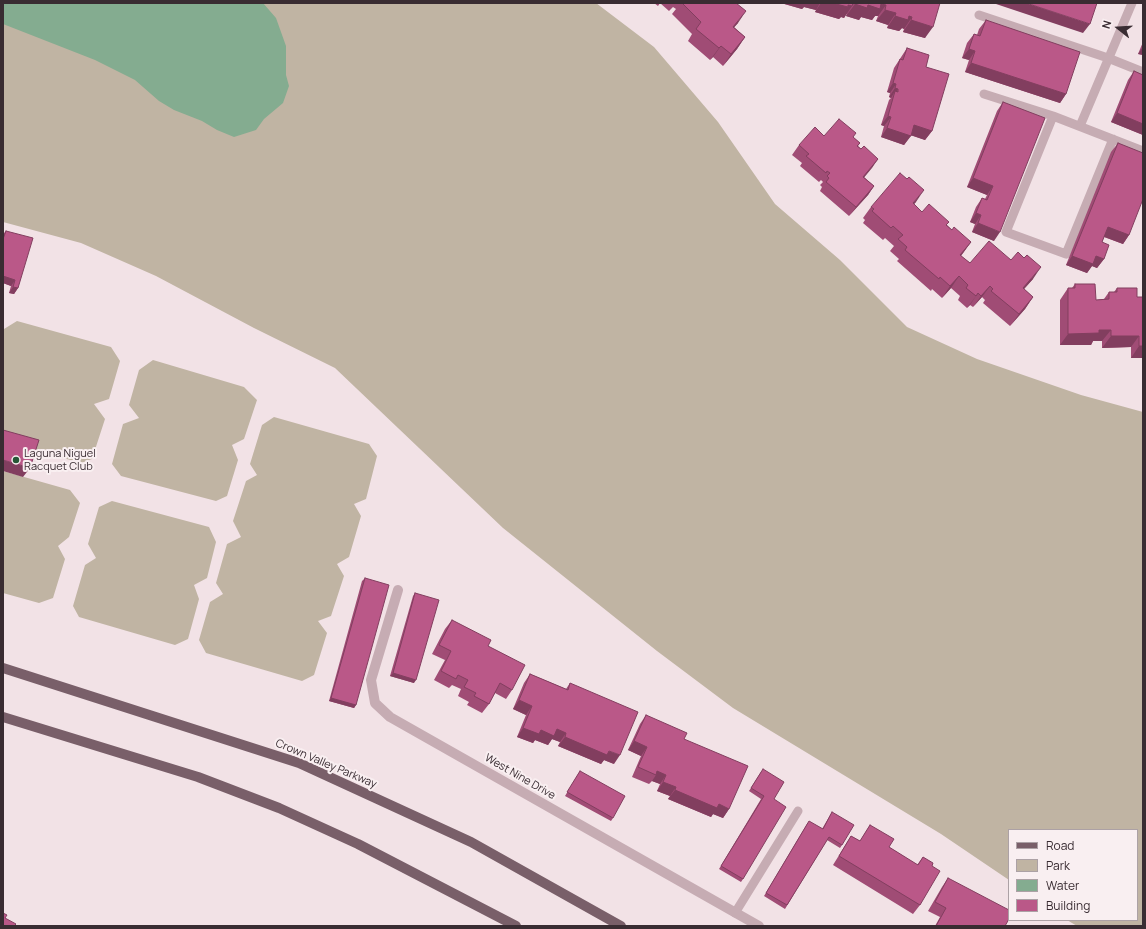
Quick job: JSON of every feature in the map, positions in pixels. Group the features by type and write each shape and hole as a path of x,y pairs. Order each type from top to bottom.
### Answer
{"main road":[{"name":"Crown Valley Parkway","path":"3,668 299,763 471,842 621,926"},
{"path":"3,717 198,777 279,808 358,844 516,926"}],"street":[{"name":"West Nine Drive","path":"398,590 371,680 376,703 390,717 759,926"}],"lane":[{"path":"1080,126 1132,3"},
{"path":"979,15 1108,58 1143,72"},
{"path":"984,94 1053,116 1143,151"},
{"path":"1053,116 1006,232 1066,254 1113,139"},
{"path":"735,913 798,811"}],"green space":[{"path":"3,3 596,3 654,47 718,122 775,204 840,260 907,327 977,359 1081,395 1143,412 1143,926 1077,926 1069,921 1138,921 1138,829 1008,829 1008,879 941,834 733,708 657,651 503,528 335,368 254,328 156,276 81,243 3,222"},
{"path":"17,321 111,347 120,361 109,399 94,404 105,419 92,459 81,463 3,441 3,334 4,329"},
{"path":"153,360 244,387 257,400 244,439 232,445 238,460 227,496 216,501 121,476 112,464 123,424 139,418 129,405 139,370"},
{"path":"274,417 369,444 377,456 366,499 354,504 361,516 349,557 337,564 344,576 331,616 318,621 327,633 314,675 302,681 206,653 199,640 210,602 223,594 216,583 227,544 241,537 233,521 246,481 257,475 250,464 262,425"},
{"path":"3,471 70,490 80,503 69,537 58,546 65,559 53,598 39,603 3,593"},
{"path":"112,501 209,527 216,542 207,578 194,585 199,599 188,639 175,645 79,617 73,606 85,565 96,558 88,544 99,507"}],"water":[{"path":"3,3 263,3 276,18 286,46 286,75 289,86 283,103 264,119 256,130 234,137 217,130 202,121 174,110 159,101 135,80 95,60 3,24"}],"building":[{"path":"682,3 736,3 746,11 733,27 745,37 731,54 721,46 719,48 696,29 701,22"},
{"path":"832,3 853,3 852,6 848,5 848,7"},
{"path":"855,3 940,3 933,27 911,20 912,17 909,16 908,20 895,16 896,13 885,10 886,5 881,4 880,9 868,5 867,8"},
{"path":"1026,3 1097,3 1090,24"},
{"path":"986,20 1080,52 1066,94 971,63 975,51 969,49 974,34 980,36"},
{"path":"907,48 929,55 926,67 949,74 932,131 914,125 911,136 887,128 891,117 888,116 895,91 898,92 898,89 895,88 896,84 893,83 900,59 903,60"},
{"path":"1134,71 1143,75 1143,124 1117,113"},
{"path":"1003,102 1045,118 1000,232 978,223 981,215 976,213 982,198 987,200 993,186 973,178"},
{"path":"839,119 856,133 853,137 860,143 857,146 861,149 864,146 878,159 863,177 874,186 856,207 826,182 829,178 827,176 830,173 827,171 826,173 806,156 809,154 799,145 815,127 824,136"},
{"path":"1118,143 1143,153 1143,199 1129,235 1108,227 1102,242 1109,245 1104,259 1096,256 1093,264 1072,256"},
{"path":"900,173 907,179 909,177 924,190 913,203 922,212 929,204 949,222 946,225 952,230 954,227 971,242 960,255 970,263 989,241 1011,260 1018,252 1024,258 1027,255 1041,267 1023,288 1033,297 1019,314 991,291 993,289 990,286 981,296 978,293 976,296 966,288 968,285 959,276 950,286 940,277 939,279 905,250 907,247 898,239 903,235 893,226 891,228 872,211 874,209 871,207"},
{"path":"6,231 33,238 18,288 13,287 15,280 3,276 3,239"},
{"path":"1075,284 1095,284 1096,300 1109,299 1109,292 1117,292 1117,288 1137,288 1137,297 1143,297 1143,346 1139,346 1139,336 1111,336 1111,330 1099,330 1099,333 1068,334 1068,288 1075,288"},
{"path":"3,430 39,440 30,468 3,460"},
{"path":"365,578 389,585 356,705 331,698"},
{"path":"415,593 439,600 416,680 393,673"},
{"path":"452,620 491,640 488,646 525,665 512,690 500,683 489,704 474,696 476,693 464,687 468,680 458,675 456,679 441,671 451,651 439,645"},
{"path":"530,674 568,690 570,683 638,712 620,755 609,751 607,755 565,737 566,733 557,729 554,736 541,730 539,734 523,728 532,706 519,700"},
{"path":"646,715 687,733 684,739 748,766 729,809 719,804 717,808 675,790 676,787 663,782 666,775 657,771 656,775 638,767 647,747 634,741"},
{"path":"763,769 784,782 774,799 786,807 743,879 721,866 764,796 751,788"},
{"path":"580,771 625,796 613,818 567,792"},
{"path":"832,812 854,825 842,845 829,837 787,905 766,893 809,821 823,829"},
{"path":"870,825 894,839 889,847 918,865 923,857 933,863 932,866 940,871 920,905 839,856 851,836 860,841"},
{"path":"948,878 1008,909 1008,921 1005,926 936,926 946,908 935,902"},
{"path":"3,913 7,915 5,918 16,924 14,926 3,926"}],"place":[{"name":"Laguna Niguel Racquet Club","path":"16,460"}]}
